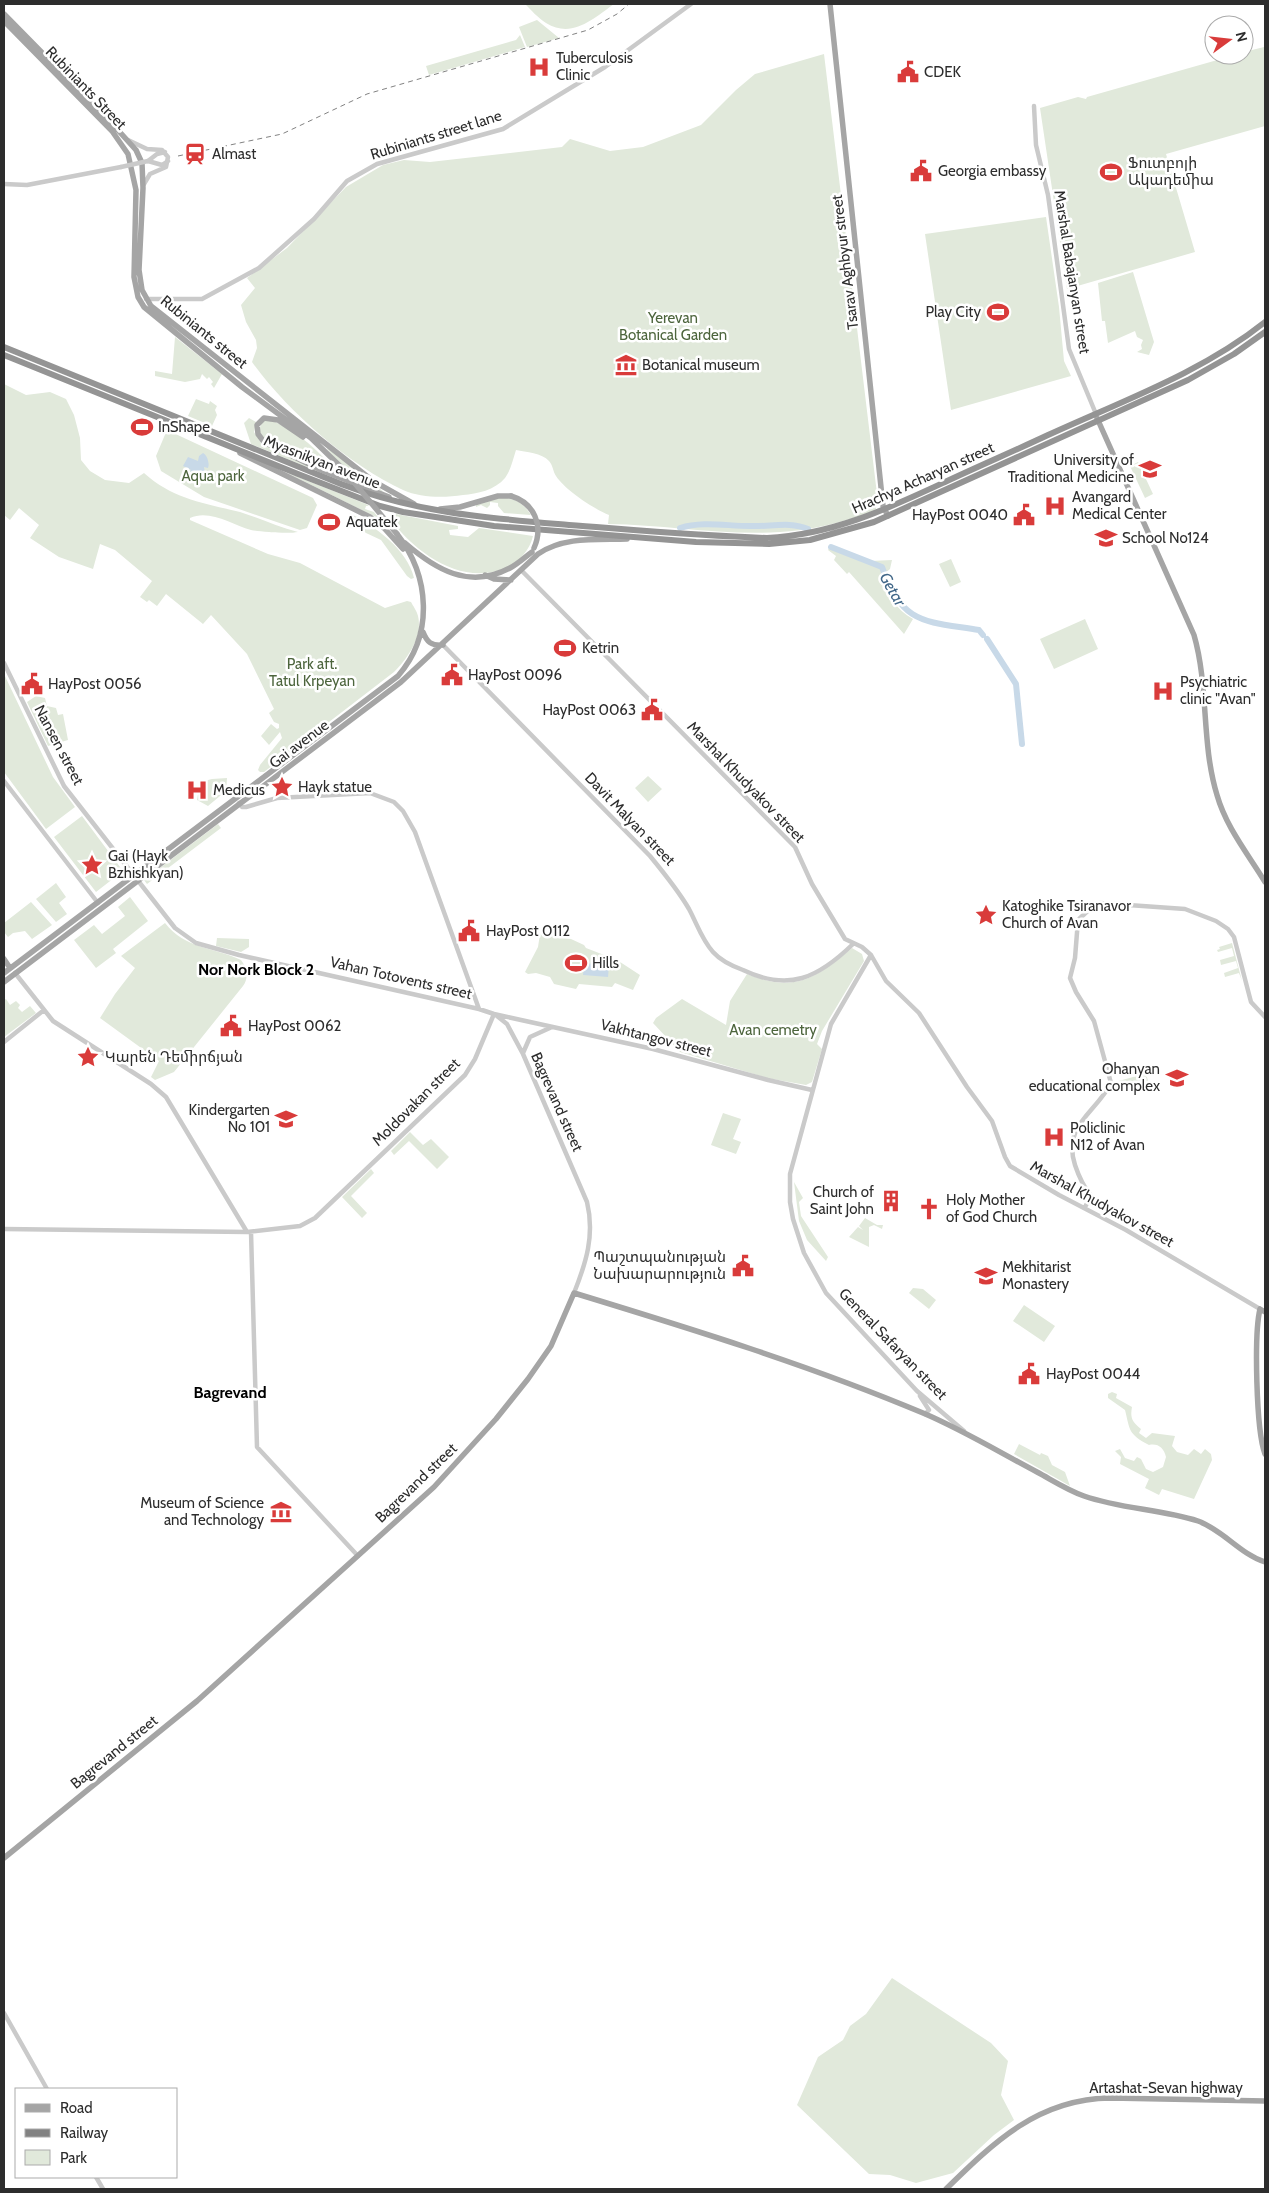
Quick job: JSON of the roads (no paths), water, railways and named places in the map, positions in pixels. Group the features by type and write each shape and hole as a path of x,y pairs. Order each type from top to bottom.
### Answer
{"highway":[{"name":"Hrachya Acharyan street","path":"1097,417 1206,363 1232,347 1265,322"},
{"name":"Hrachya Acharyan street","path":"649,538 781,544 827,537 886,513 1097,417 1210,369 1265,332"},
{"name":"Myasnikyan avenue","path":"4,347 375,497 425,510 502,520 649,531"},
{"name":"Myasnikyan avenue","path":"4,356 380,506 403,512 487,525 649,538"},
{"name":"Hrachya Acharyan street","path":"649,531 732,537 785,538 841,526 886,513"}],"main road":[{"name":"Tsarav Aghbyur street","path":"830,4 886,513"},
{"name":"Rubiniants street","path":"4,14 128,140 140,159 143,188 139,270 143,300 351,464 384,488 425,510"},
{"name":"Rubiniants Street","path":"4,21 112,131 131,162 137,198 133,269 134,285 147,310 172,332 326,452"},
{"path":"131,162 140,159"},
{"path":"133,172 142,169"},
{"name":"Marshal Babajanyan street","path":"1097,417 1194,635 1201,662 1208,747 1217,796 1230,826 1265,882"},
{"path":"412,507 321,470 264,442 258,434 257,425 264,418 273,418 326,452 342,468 396,534 401,540 421,557 455,576 485,575 510,568 533,550"},
{"path":"219,442 370,517 384,528 412,560"},
{"path":"425,510 460,507 498,496 510,496 526,503 535,516 538,533 533,550 523,567"},
{"path":"523,567 546,550 568,542 649,538"},
{"path":"401,540 412,560"},
{"name":"Gai avenue","path":"4,982 398,676 414,654 422,632 423,605 421,586 412,560"},
{"name":"Gai avenue","path":"238,801 401,682 443,645 523,567"},
{"path":"485,575 494,579 511,580"},
{"path":"422,632 429,643 443,645"},
{"name":"Gai avenue","path":"4,973 98,903 135,879"},
{"path":"4,959 10,968"},
{"path":"574,1293 728,1340 809,1368 925,1414 971,1436"},
{"name":"Bagrevand street","path":"4,1858 197,1701 434,1487 496,1419 547,1352 574,1293"},
{"path":"1263,1311 1258,1318 1258,1404 1260,1430 1265,1454"},
{"name":"General Safaryan street","path":"971,1436 1082,1495 1124,1507 1168,1514 1211,1527 1253,1557 1265,1562"},
{"name":"Artashat-Sevan highway","path":"946,2189 1009,2132 1040,2114 1066,2104 1110,2098 1265,2101"}],"street":[{"name":"Rubiniants street lane","path":"143,300 202,299 210,295 259,268 314,219 347,181 377,164 503,129 605,67 690,4"},
{"name":"Marshal Babajanyan street","path":"1034,106 1036,145 1048,196 1069,349 1097,417"},
{"path":"128,140 147,150 158,149 165,152 168,161 166,167 150,174 143,188"},
{"path":"4,184 27,185 92,173 148,161 157,154 165,152"},
{"path":"148,161 160,165 168,161"},
{"name":"Marshal Khudyakov street","path":"523,567 795,847 812,884 845,939 862,947 871,955 886,980 928,1026 967,1088 992,1120 1004,1157 1010,1166 1059,1195 1085,1207 1142,1239 1263,1311"},
{"name":"Davit Malyan street","path":"443,645 650,856 669,878 688,909 703,939 714,954 759,978 788,982 800,980 818,971 841,956 853,944"},
{"name":"Nansen street","path":"4,663 58,777 135,879"},
{"path":"4,781 98,903"},
{"path":"238,801 246,808 277,798 370,793 394,802 404,811 415,832 480,1009 494,1014"},
{"name":"Vahan Totovents street","path":"135,879 175,928 196,943 239,955 480,1009"},
{"path":"1085,1207 1091,1196 1082,1185 1074,1162 1072,1141 1082,1121 1111,1083 1094,1021 1076,992 1070,978 1075,958 1078,920 1093,906 1108,902 1143,907 1185,908 1216,921 1228,929 1234,937 1251,1002 1265,1017"},
{"name":"General Safaryan street","path":"871,955 830,1024 790,1174 790,1202 804,1253 826,1293 917,1391 971,1436"},
{"path":"10,968 53,1021 151,1084 166,1097 249,1232 257,1447 358,1556"},
{"path":"4,1042 44,1010"},
{"name":"Vakhtangov street","path":"494,1014 653,1048 768,1080 812,1090"},
{"name":"Bagrevand street","path":"494,1014 507,1024 522,1054 587,1202 590,1213 590,1248 574,1293"},
{"name":"Moldovakan street","path":"4,1229 249,1232 300,1226 315,1218 465,1075 475,1059 494,1014"},
{"path":"522,1054 530,1037 553,1026"},
{"path":"917,1391 929,1408 928,1413 925,1414"},
{"path":"4,2013 46,2088"},
{"path":"97,2178 103,2189"}],"water":[{"path":"203,453 208,459 209,466 208,468 204,467 205,473 199,481 194,473 190,472 191,470 183,466 188,457 198,461 199,456"},
{"path":"584,963 609,965 608,977 583,975"}],"waterway":[{"name":"Getar","path":"680,528 706,524 794,525 808,529"},
{"name":"Getar","path":"831,547 882,567 898,600 917,617 943,625 979,630 983,635"},
{"name":"Getar","path":"987,639 1016,684 1022,744"}],"railway":[{"path":"178,156 282,134 367,94 588,30 617,14 629,4"}],"place":[{"name":"Tuberculosis Clinic","path":"539,67"},
{"name":"CDEK","path":"908,72"},
{"name":"Almast","path":"195,154"},
{"name":"Georgia embassy","path":"921,171"},
{"name":"Ֆուտբոլի Ակադեմիա","path":"1111,172"},
{"name":"Play City","path":"998,312"},
{"name":"Botanical museum","path":"626,365"},
{"name":"InShape","path":"142,427"},
{"name":"University of Traditional Medicine","path":"1150,469"},
{"name":"Avangard Medical Center","path":"1055,506"},
{"name":"HayPost 0040","path":"1024,515"},
{"name":"Aquatek","path":"329,522"},
{"name":"School No124","path":"1106,538"},
{"name":"Ketrin","path":"565,648"},
{"name":"HayPost 0096","path":"452,675"},
{"name":"HayPost 0056","path":"32,684"},
{"name":"Psychiatric clinic \"Avan\"","path":"1163,691"},
{"name":"HayPost 0063","path":"652,710"},
{"name":"Hayk statue","path":"282,787"},
{"name":"Medicus","path":"197,790"},
{"name":"Gai (Hayk Bzhishkyan)","path":"92,865"},
{"name":"Katoghike Tsiranavor Church of Avan","path":"986,915"},
{"name":"HayPost 0112","path":"469,931"},
{"name":"Hills","path":"576,963"},
{"name":"HayPost 0062","path":"231,1026"},
{"name":"Կարեն Դեմիրճյան","path":"88,1057"},
{"name":"Ohanyan educational complex","path":"1177,1078"},
{"name":"Kindergarten No 101","path":"286,1119"},
{"name":"Policlinic N12 of Avan","path":"1054,1137"},
{"name":"Church of Saint John","path":"891,1201"},
{"name":"Holy Mother of God Church","path":"929,1209"},
{"name":"Պաշտպանության Նախարարություն","path":"743,1266"},
{"name":"Mekhitarist Monastery","path":"986,1276"},
{"name":"HayPost 0044","path":"1029,1374"},
{"name":"Museum of Science and Technology","path":"281,1512"}],"district":[{"name":"Nor Nork Block 2","path":"256,969"},
{"name":"Bagrevand","path":"230,1392"}],"park label":[{"name":"Yerevan Botanical Garden","path":"673,326"},
{"name":"Aqua park","path":"213,476"},
{"name":"Park aft. Tatul Krpeyan","path":"312,672"},
{"name":"Avan cemetry","path":"773,1030"}]}
